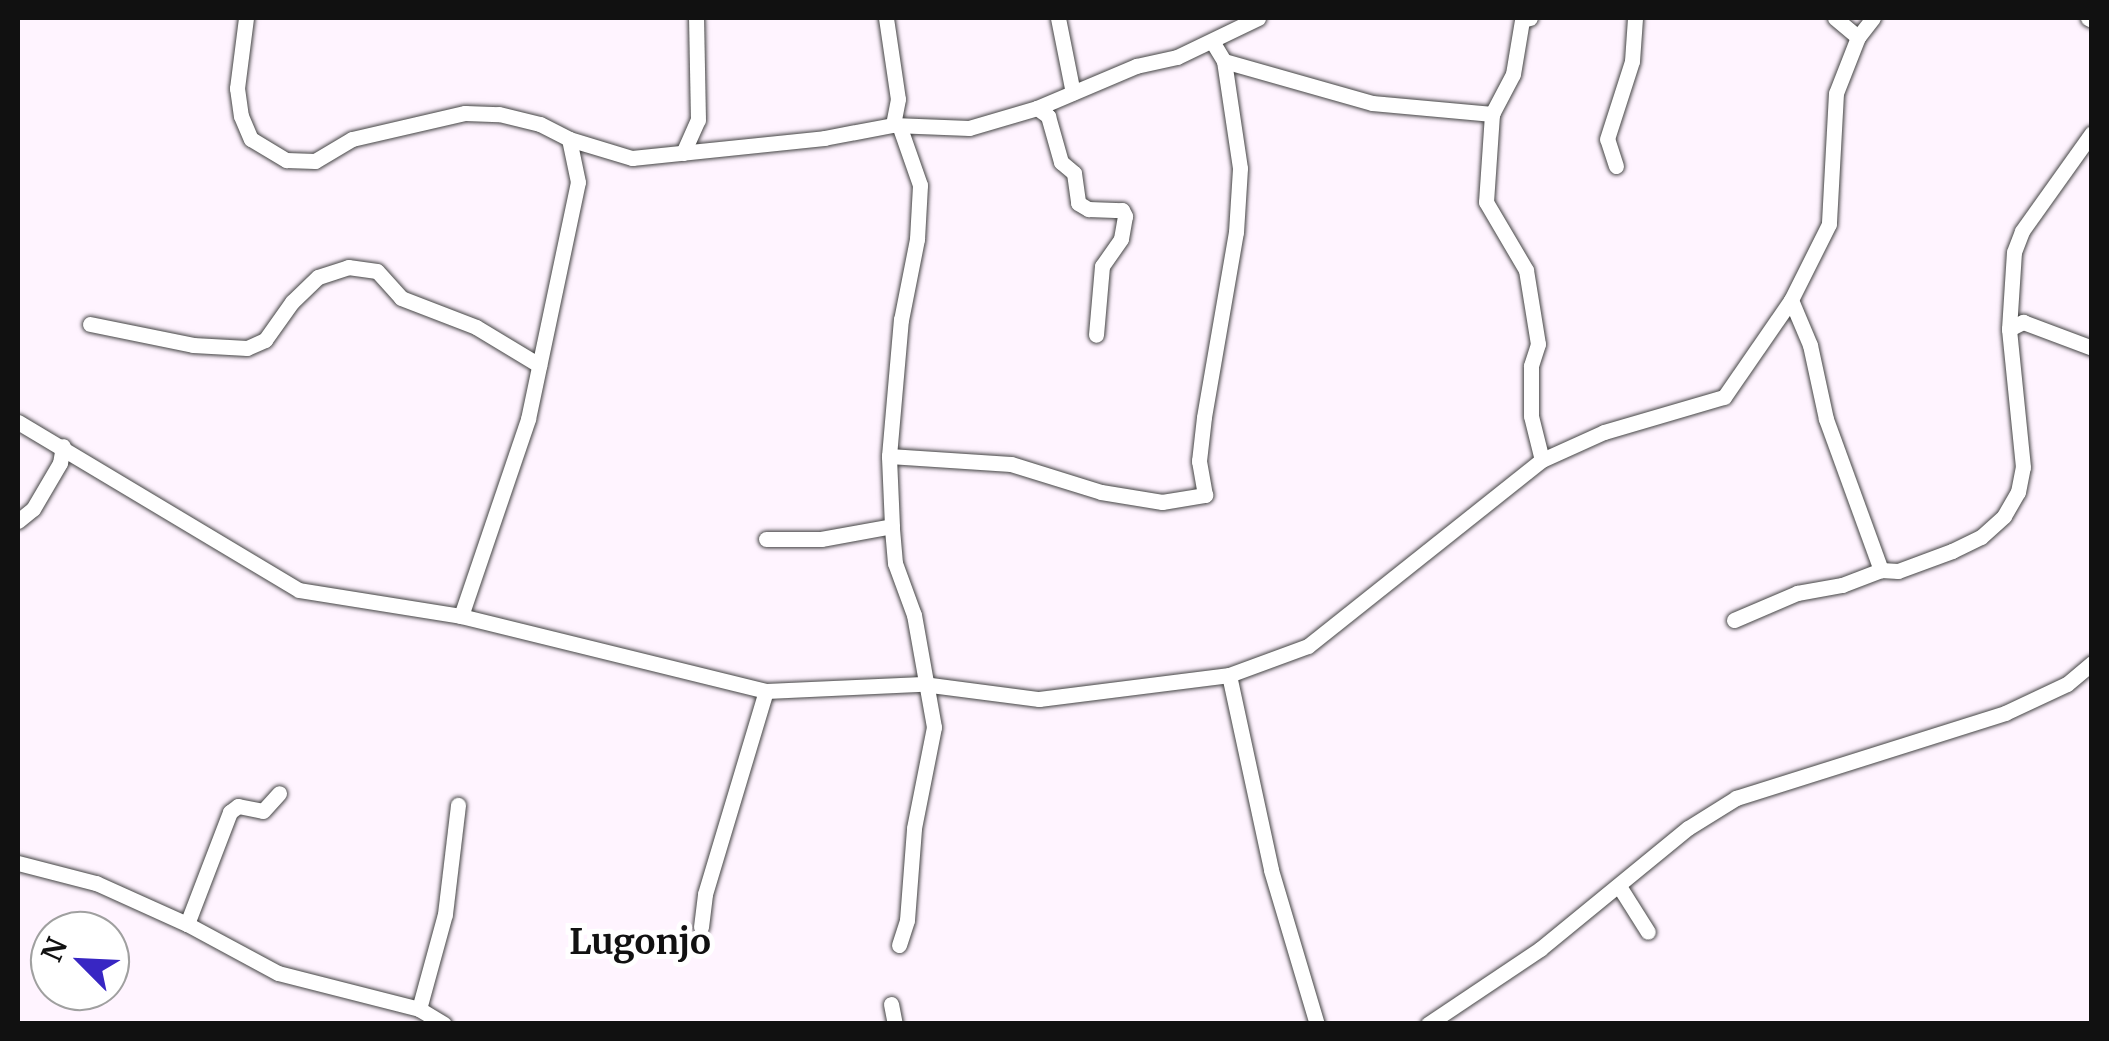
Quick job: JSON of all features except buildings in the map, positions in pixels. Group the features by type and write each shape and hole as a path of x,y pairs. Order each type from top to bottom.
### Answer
{"street":[{"path":"246,18 237,88 241,116 251,139 286,160 315,162 352,139 465,113 499,114 540,124 568,139 632,158 824,138 897,126 969,128 1036,108 1136,66 1177,57 1251,19"},
{"path":"684,153 698,120 696,18"},
{"path":"886,18 898,98 897,126 920,185 917,239 901,320 889,456 892,526 895,564 914,615 923,684 933,707 934,727 914,828 907,920 900,945"},
{"path":"1058,18 1073,94"},
{"path":"1530,18 1522,20 1513,74 1492,114 1486,202 1526,270 1538,344 1531,366 1531,416 1542,460"},
{"path":"1616,166 1607,139 1632,61 1635,18"},
{"path":"1835,18 1858,37"},
{"path":"18,422 299,590 461,616 766,691 923,684 1039,699 1229,675 1308,646 1542,460 1604,432 1724,397 1790,300 1829,224 1836,93 1858,37 1873,18"},
{"path":"889,456 1012,464 1101,492 1162,502 1205,495 1200,462 1204,417 1236,232 1240,168 1224,61 1212,41"},
{"path":"1224,61 1372,102 1492,114"},
{"path":"1036,108 1048,116 1062,162 1074,172 1078,203 1088,209 1122,210 1125,216 1121,238 1102,266 1096,334"},
{"path":"1734,620 1797,593 1842,585 1880,570 1898,571 1981,537 2004,516 2018,492 2022,467 2009,329 2014,252 2022,231 2092,134"},
{"path":"461,616 474,566 507,490 539,365 578,182 568,139"},
{"path":"90,324 192,345 247,348 265,340 292,302 318,277 348,267 377,271 401,298 476,327 539,365"},
{"path":"1790,300 1810,345 1826,419 1880,570"},
{"path":"2009,329 2024,322 2092,348"},
{"path":"18,521 33,509 60,463 63,446"},
{"path":"766,539 821,539 892,526"},
{"path":"1428,1024 1540,949 1688,828 1736,798 2005,712 2067,684 2092,663"},
{"path":"1229,675 1270,870 1317,1024"},
{"path":"702,927 704,894 766,691"},
{"path":"187,924 230,812 238,806 263,811 280,794"},
{"path":"419,1009 445,914 458,805"},
{"path":"18,863 96,883 187,924 278,973 419,1009 444,1024"},
{"path":"1619,886 1648,932"},
{"path":"891,1004 895,1024"}],"district":[{"name":"Lugonjo","path":"640,942"}]}
